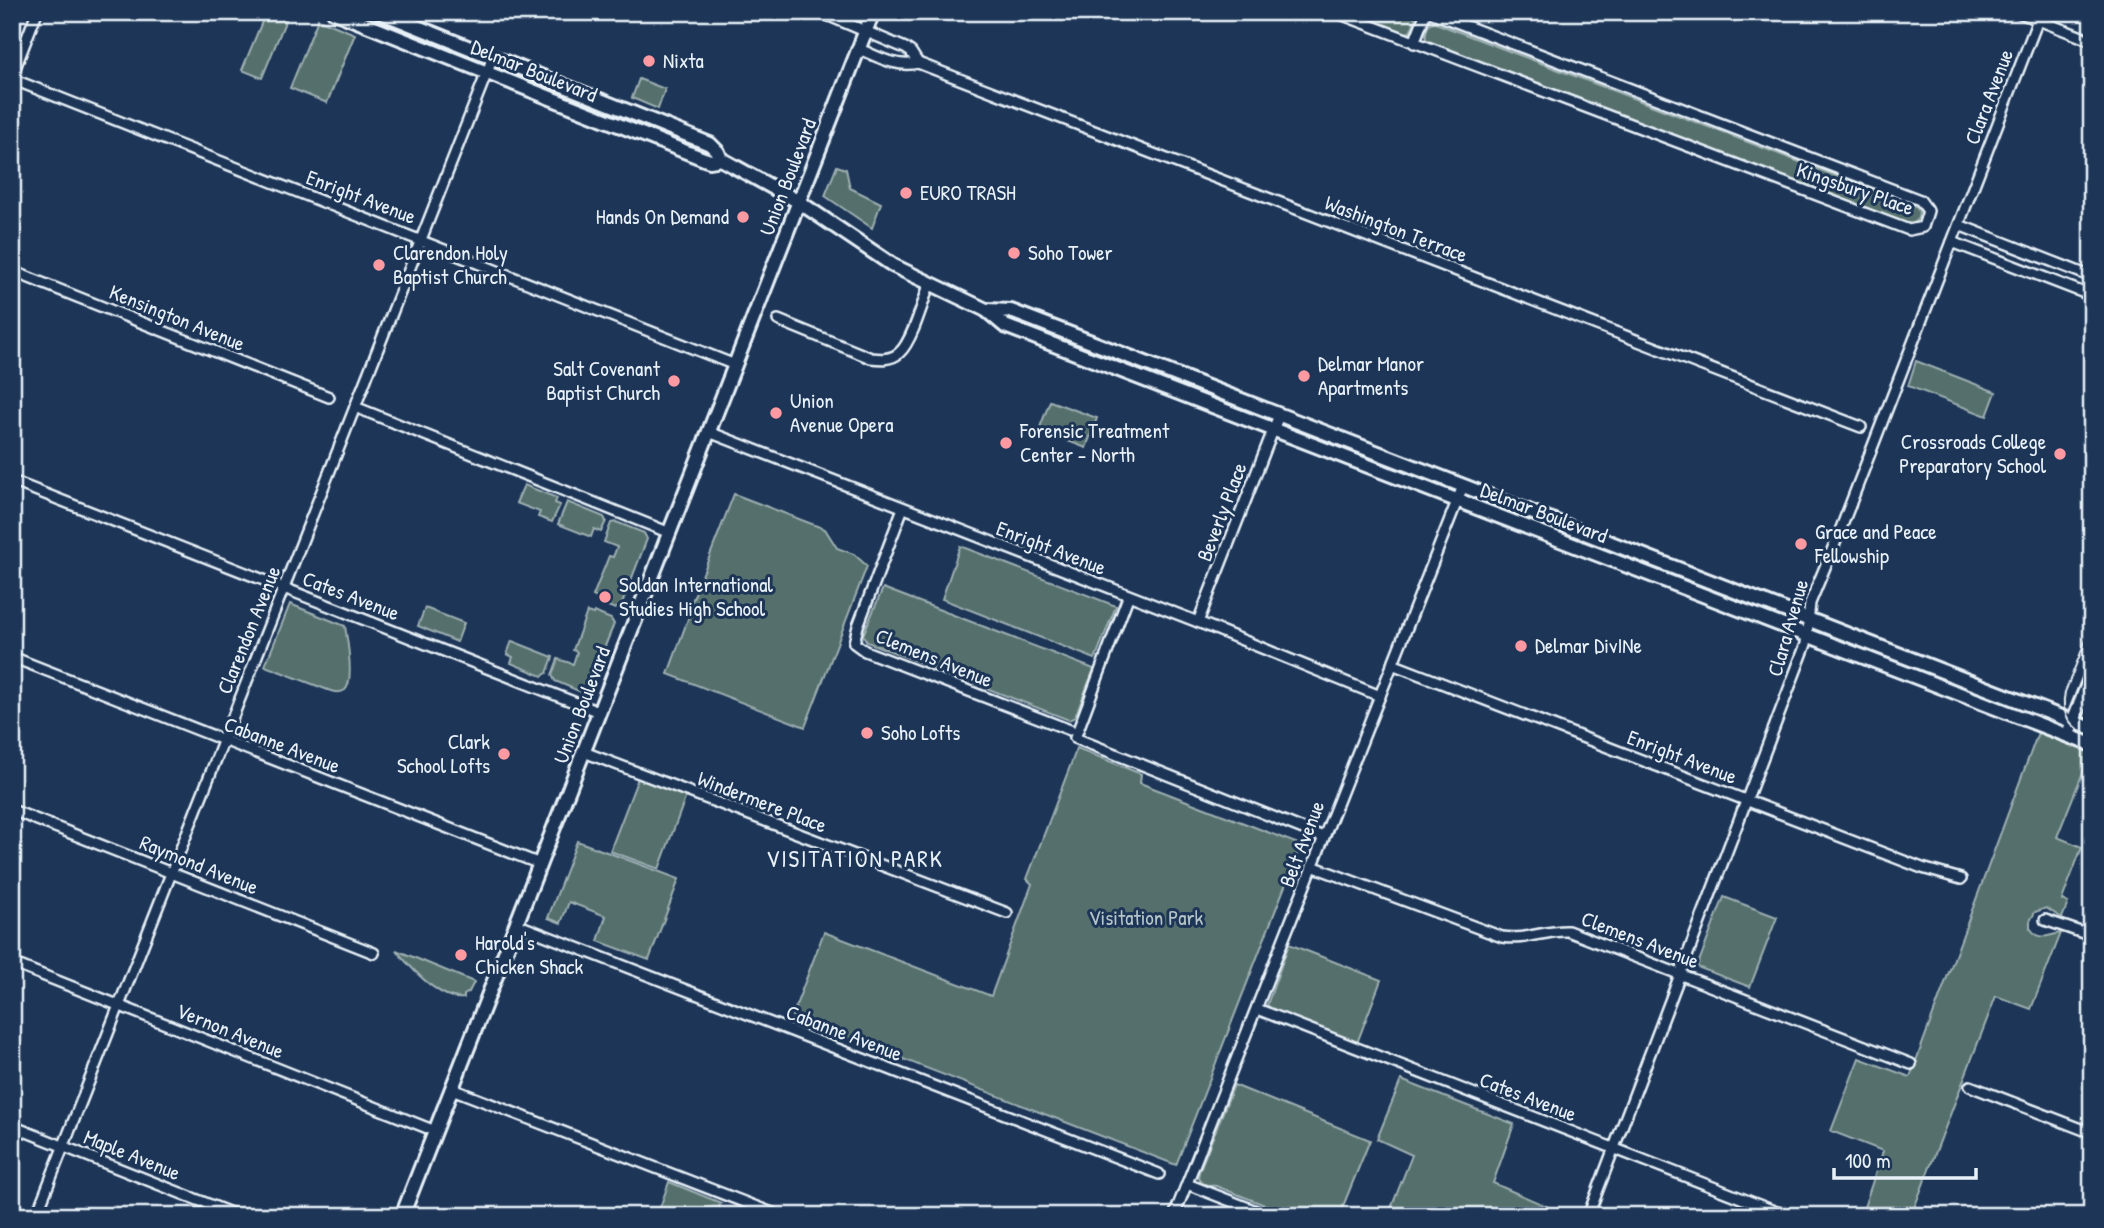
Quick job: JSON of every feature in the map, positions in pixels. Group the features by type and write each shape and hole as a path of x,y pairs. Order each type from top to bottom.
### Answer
{"main road":[{"name":"Delmar Boulevard","path":"334,12 704,159 721,159"},
{"name":"Delmar Boulevard","path":"379,12 710,144 721,159 799,202 872,253 929,285 986,310 1006,326 2092,745"},
{"name":"Union Boulevard","path":"402,1216 873,12"},
{"name":"Delmar Boulevard","path":"986,310 1010,311 2092,729"},
{"path":"1877,662 1883,648"},
{"path":"2068,736 2092,674"}],"street":[{"path":"12,78 37,12"},
{"path":"371,27 379,12"},
{"path":"820,12 911,52 918,63 896,64 859,49"},
{"name":"Kingsbury Place","path":"1335,12 1909,230 1923,228 1928,211 1920,200 1428,12"},
{"path":"1414,43 1428,12"},
{"path":"2018,12 2039,16 2092,41"},
{"name":"Clara Avenue","path":"1588,1216 1805,644 1810,603 2039,16"},
{"name":"Clarendon Avenue","path":"36,1216 493,57"},
{"name":"Washington Terrace","path":"918,63 1861,428"},
{"name":"Enright Avenue","path":"12,78 735,365"},
{"path":"1959,225 2092,276"},
{"path":"1952,242 2092,296"},
{"name":"Kensington Avenue","path":"12,271 329,397"},
{"path":"778,320 871,358 884,359 898,354 906,344 929,285"},
{"path":"355,407 670,533"},
{"name":"Beverly Place","path":"1198,622 1279,415"},
{"name":"Enright Avenue","path":"709,432 1198,622 1380,696"},
{"name":"Cates Avenue","path":"12,481 600,712"},
{"name":"Belt Avenue","path":"1174,1216 1463,486"},
{"name":"Clemens Avenue","path":"903,508 854,643 865,651 1073,734"},
{"path":"1128,597 1073,734 1323,837"},
{"name":"Cabanne Avenue","path":"12,657 540,864"},
{"name":"Enright Avenue","path":"1392,664 1922,868 1961,879"},
{"name":"Windermere Place","path":"584,752 1007,913"},
{"name":"Raymond Avenue","path":"12,810 374,953"},
{"name":"Clemens Avenue","path":"1312,866 1502,937 1514,939 1554,930 1568,931 1911,1064"},
{"path":"2045,920 2092,936"},
{"name":"Cabanne Avenue","path":"516,924 1159,1174"},
{"name":"Vernon Avenue","path":"12,963 435,1131"},
{"name":"Cates Avenue","path":"1257,1009 1787,1216"},
{"path":"1970,1086 2092,1133"},
{"path":"452,1089 780,1216"},
{"name":"Maple Avenue","path":"12,1126 238,1216"},
{"path":"1187,1184 1269,1216"}],"green space":[{"path":"266,12 289,12 262,78 242,70"},
{"path":"1349,12 1410,12 1416,19 1410,32 1405,33"},
{"path":"318,19 355,34 327,103 290,88"},
{"path":"1433,22 1915,206 1919,211 1918,218 1914,224 1909,225 1430,42 1426,39 1426,32"},
{"path":"639,79 665,89 658,109 632,98"},
{"path":"837,166 846,169 850,188 881,203 872,228 825,196"},
{"path":"1916,361 1996,392 1987,416 1908,386"},
{"path":"1050,401 1097,418 1086,448 1039,430"},
{"path":"524,485 557,498 555,503 560,505 552,522 538,517 540,512 516,503"},
{"path":"734,494 825,529 837,548 854,554 867,566 805,727 668,674 693,605 691,604"},
{"path":"567,502 604,517 606,521 601,532 594,529 591,537 558,524"},
{"path":"616,522 644,533 647,539 621,606 615,609 598,602 599,599 593,596 609,556 613,557 617,547 604,542 611,523"},
{"path":"960,546 1116,606 1095,659 942,599"},
{"path":"883,588 1094,669 1075,717 1069,720 867,642 863,635"},
{"path":"290,604 345,626 350,678 345,690 330,691 265,666"},
{"path":"425,608 464,623 457,642 418,626"},
{"path":"587,612 611,619 614,624 588,688 581,692 555,681 552,675 558,659 573,664 577,652 573,650"},
{"path":"512,641 553,657 547,673 542,676 511,663 513,657 507,654"},
{"path":"2039,730 2092,750 2057,837 2082,847 2062,900 2068,903 2062,918 2046,908 2035,912 2030,921 2030,928 2037,935 2044,937 2061,933 2031,1009 1996,996 1911,1216 1861,1216 1883,1151 1831,1131 1859,1058 1910,1077"},
{"name":"Visitation Park","path":"1077,748 1141,774 1140,783 1301,845 1176,1165 792,1016 824,932 991,996 1032,884 1027,879"},
{"path":"638,778 686,796 659,869 610,851"},
{"path":"577,841 679,879 649,960 598,941 606,916 569,902 561,923 548,918"},
{"path":"1724,897 1777,917 1750,987 1697,967"},
{"path":"1289,944 1381,980 1357,1043 1267,1005"},
{"path":"396,950 474,982 464,998 445,995 426,982"},
{"path":"1401,1080 1514,1124 1493,1183 1569,1216 1388,1216 1412,1155 1377,1139"},
{"path":"1234,1085 1370,1140 1339,1216 1293,1216 1216,1186 1202,1184 1198,1177 1199,1172"},
{"path":"669,1182 721,1203 715,1216 657,1216"}],"tram line":[{"path":"2092,625 2064,700 2069,720 2078,730 2092,737"}],"place":[{"name":"Nixta","path":"649,61"},
{"name":"EURO TRASH","path":"906,193"},
{"name":"Hands On Demand","path":"743,217"},
{"name":"Soho Tower","path":"1014,253"},
{"name":"Clarendon Holy Baptist Church","path":"379,265"},
{"name":"Delmar Manor Apartments","path":"1304,376"},
{"name":"Salt Covenant Baptist Church","path":"674,381"},
{"name":"Union Avenue Opera","path":"776,413"},
{"name":"Forensic Treatment Center - North","path":"1006,443"},
{"name":"Crossroads College Preparatory School","path":"2060,454"},
{"name":"Grace and Peace Fellowship","path":"1801,544"},
{"name":"Soldan International Studies High School","path":"605,597"},
{"name":"Delmar DivINe","path":"1521,646"},
{"name":"Soho Lofts","path":"867,733"},
{"name":"Clark School Lofts","path":"504,754"},
{"name":"Harold's Chicken Shack","path":"461,955"}],"district":[{"name":"VISITATION PARK","path":"855,859"}]}
